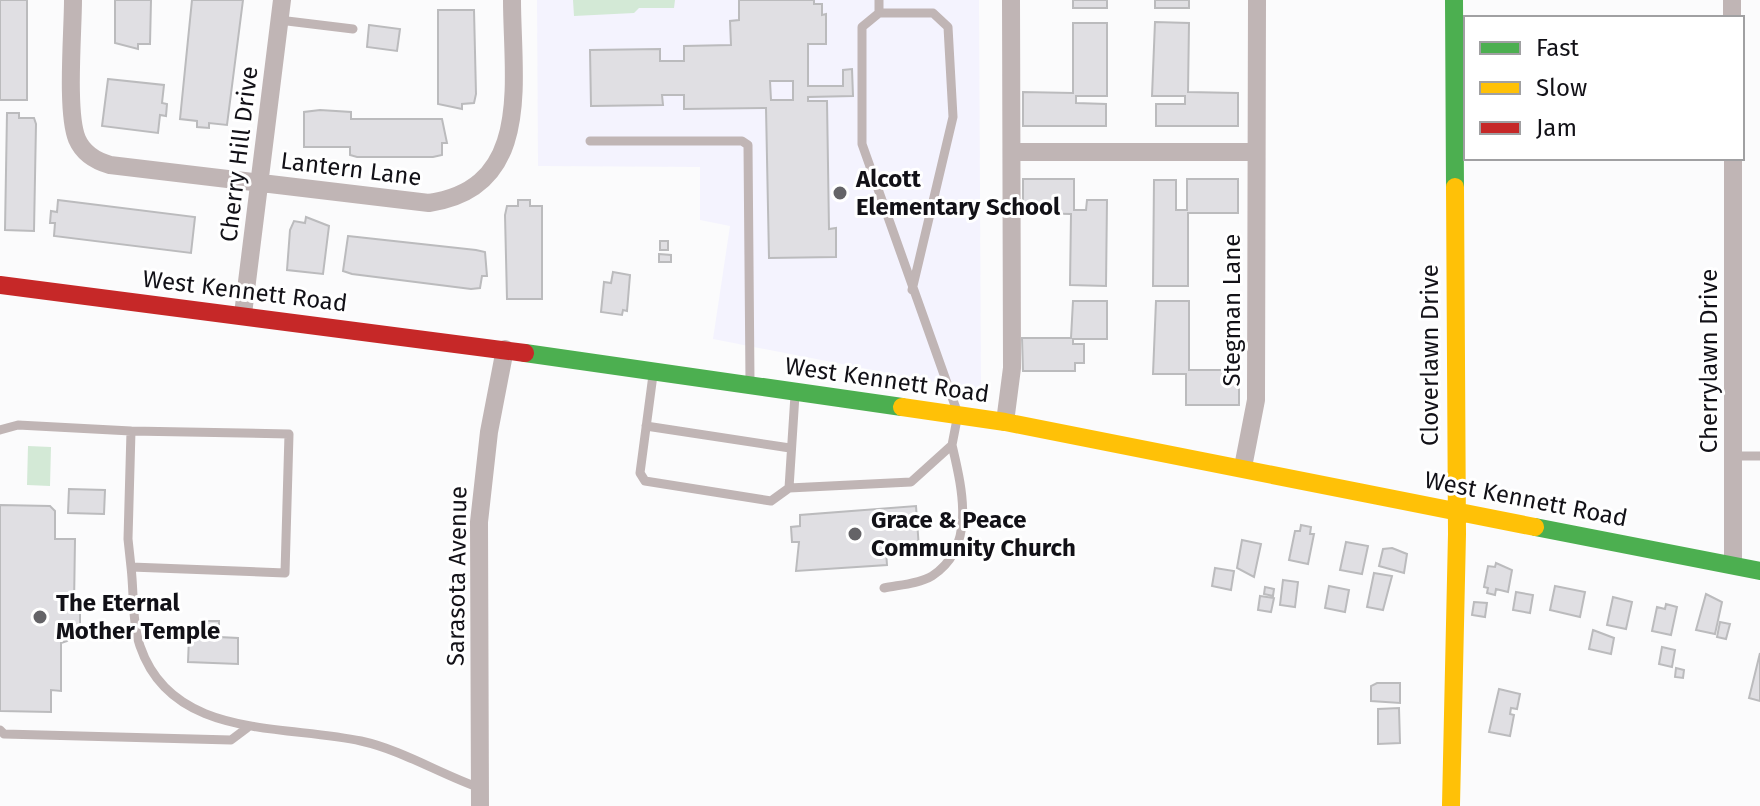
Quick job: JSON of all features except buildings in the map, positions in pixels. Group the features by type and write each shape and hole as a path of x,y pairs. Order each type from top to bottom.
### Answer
{"street":[{"name":"Lantern Lane","path":"73,0 74,123 78,140 87,154 110,165 418,203 451,199 475,186 499,161 511,128 512,0"},
{"name":"Cherry Hill Drive","path":"243,314 282,0"},
{"path":"1005,422 1012,368 1011,0"},
{"name":"Stegman Lane","path":"1243,467 1256,400 1257,0"},
{"name":"Cloverlawn Drive","path":"1451,805 1455,510 1454,0"},
{"path":"1012,152 1256,152"},
{"name":"Cherrylawn Drive","path":"1733,160 1733,565"},
{"name":"West Kennett Road","path":"0,285 505,349 958,414 1243,467 1760,571"},
{"name":"Sarasota Avenue","path":"480,797 479,522 485,459 505,349"}],"lane":[{"path":"879,0 879,13"},
{"path":"933,0 933,13"},
{"path":"884,588 929,578 943,567 955,547 964,509 952,445 958,414 912,290 862,144 862,27 879,13 933,13 948,27 953,117 912,290"},
{"path":"279,20 353,29"},
{"path":"590,141 742,141 748,145 750,385"},
{"path":"654,370 640,473 645,481 771,501 789,488 911,482 952,445"},
{"path":"789,488 796,391"},
{"path":"0,430 18,425 289,434 285,573 131,567"},
{"path":"646,426 790,448"},
{"path":"131,431 128,539 139,643 155,681 196,710 247,728 363,741 480,797"},
{"path":"1733,456 1760,456"},
{"path":"0,730 4,734 231,740 247,728"}],"shaded area":[{"name":"Alcott Elementary School","path":"537,0 979,0 981,391 713,339 730,226 700,220 700,167 538,166"}],"green space":[{"path":"573,0 675,0 674,8 639,8 634,13 574,16"},
{"path":"28,446 51,447 50,486 27,485"}],"traffic: fast":[{"path":"1454,0 1455,187"},
{"path":"525,353 902,407"},
{"path":"1535,527 1760,571"}],"traffic: slow":[{"path":"1451,805 1457,534 1455,187"},
{"path":"902,407 1005,422 1535,527"}],"traffic: jam":[{"path":"0,285 525,353"}],"place":[{"name":"Alcott Elementary School","path":"840,193"},
{"name":"Grace & Peace Community Church","path":"855,534"},
{"name":"The Eternal Mother Temple","path":"40,617"}]}
